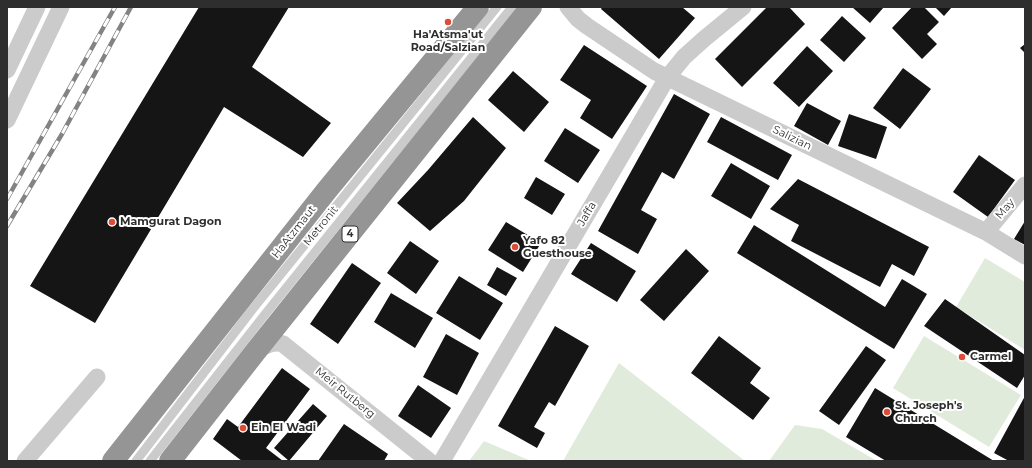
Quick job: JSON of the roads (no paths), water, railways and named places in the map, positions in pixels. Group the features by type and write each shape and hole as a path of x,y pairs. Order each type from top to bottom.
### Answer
{"highway":[{"name":"HaAtzmaut","path":"113,461 327,190 478,7"},
{"name":"4","path":"170,461 256,351 532,7"}],"street":[{"path":"7,70 37,7"},
{"path":"7,120 61,7"},
{"name":"Salizian","path":"568,7 586,26 654,71 986,232 1025,256"},
{"name":"Jaffa","path":"442,461 667,78 684,57 743,7"},
{"name":"May","path":"986,232 1025,186"},
{"name":"Meir Rutberg","path":"256,351 267,344 277,342 283,344 429,461"},
{"path":"25,461 97,377"}],"lane":[{"name":"Metronit","path":"136,461 252,310 497,7"},
{"name":"Metronit","path":"150,461 266,313 512,7"}],"railway":[{"path":"7,199 115,7"},
{"path":"7,226 62,134 131,7"}],"place":[{"name":"Ha'Atsma'ut Road/Salzian","path":"448,22"},
{"name":"Mamgurat Dagon","path":"112,222"},
{"name":"Yafo 82 Guesthouse","path":"515,247"},
{"name":"Carmel","path":"962,357"},
{"name":"St. Joseph's Church","path":"887,412"},
{"name":"Ein El Wadi","path":"243,428"}]}
